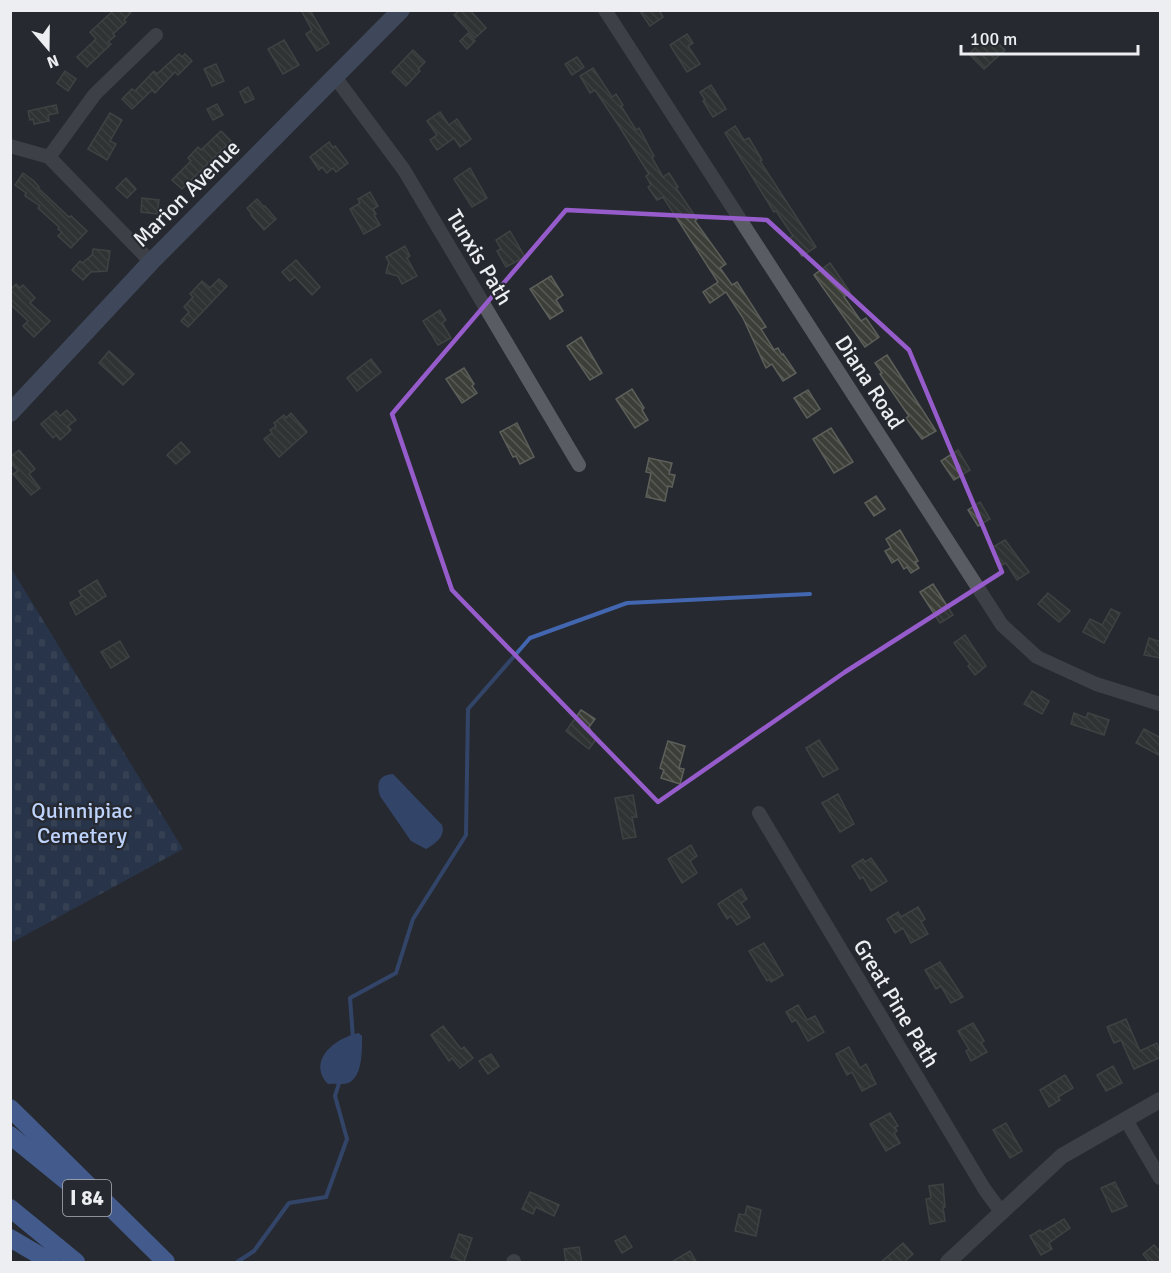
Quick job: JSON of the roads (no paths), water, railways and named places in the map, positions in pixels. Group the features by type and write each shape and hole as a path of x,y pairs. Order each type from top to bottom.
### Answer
{"highway":[{"path":"10,1108 165,1263"},
{"name":"I 84","path":"10,1135 165,1263"},
{"name":"I 84","path":"10,1208 76,1263"},
{"path":"10,1238 51,1263"}],"main road":[{"name":"Marion Avenue","path":"10,413 151,262 401,10"}],"street":[{"name":"Diana Road","path":"605,10 1002,626 1037,657 1096,684 1161,704"},
{"path":"49,157 95,94 156,35"},
{"name":"Tunxis Path","path":"334,77 404,170 579,465"},
{"path":"10,146 49,157 151,262"},
{"name":"Great Pine Path","path":"759,813 985,1190 1002,1213"},
{"path":"948,1263 1062,1156 1161,1100"},
{"path":"1126,1120 1161,1178"}],"water":[{"path":"393,774 442,825 441,836 426,849 411,841 380,796 378,787 380,780"},
{"path":"359,1033 362,1036 362,1055 357,1075 348,1083 328,1084 322,1075 320,1066 322,1058 342,1039"}],"waterway":[{"path":"353,1038 350,998 396,973 413,919 466,835 468,709 530,638 627,603 810,594"},
{"path":"237,1262 254,1251 289,1203 326,1197 347,1139 335,1096 340,1080"}],"park label":[{"name":"Quinnipiac Cemetery","path":"82,822"}]}
